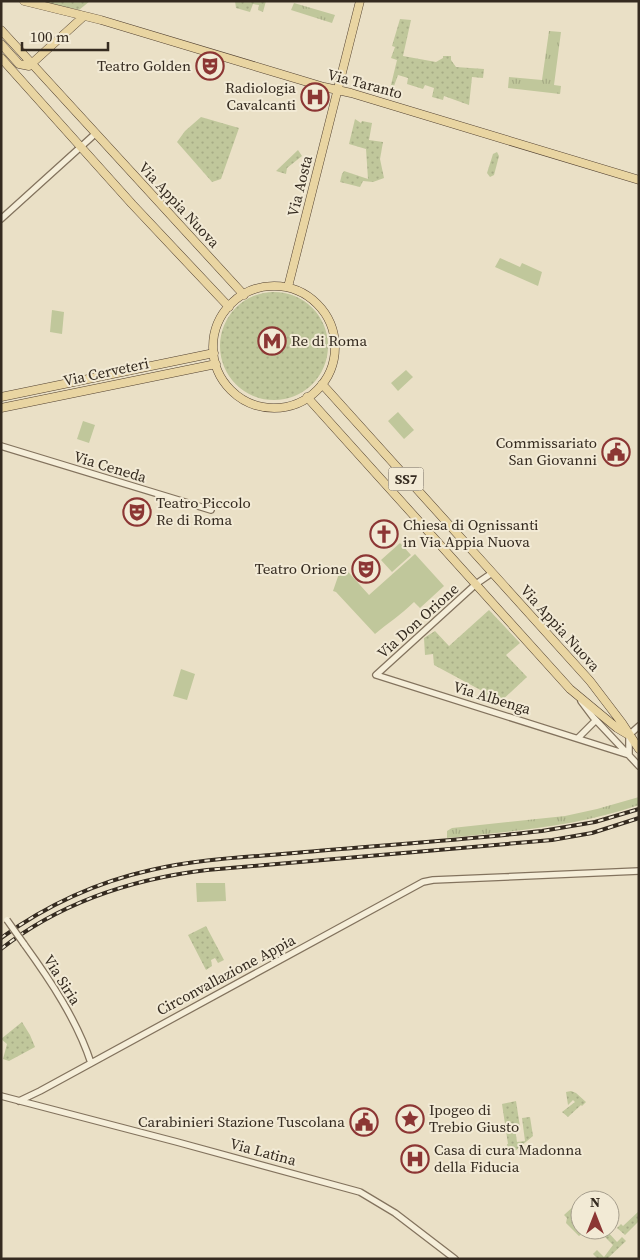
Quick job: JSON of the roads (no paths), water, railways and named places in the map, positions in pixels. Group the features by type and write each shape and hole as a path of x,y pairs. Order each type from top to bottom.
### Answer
{"main road":[{"name":"Via Taranto","path":"24,1 84,16 351,93 639,180"},
{"name":"Via Aosta","path":"288,287 360,1"},
{"path":"32,64 84,16"},
{"name":"Via Appia Nuova","path":"1,30 244,295"},
{"name":"Via Appia Nuova","path":"1,44 20,64 26,66 32,64"},
{"path":"1,58 229,307"},
{"path":"266,286 288,287 314,300 332,326 334,356 330,372 322,384 307,397 293,404 267,406 252,403 238,395 222,377 214,354 216,330 229,307 244,295 266,286"},
{"name":"Via Cerveteri","path":"1,397 214,354"},
{"name":"Via Cerveteri","path":"1,408 216,364"},
{"name":"Via Appia Nuova","path":"322,384 549,635 607,703 629,735"},
{"name":"SS7","path":"307,397 577,696 597,716 629,735 639,749"}],"street":[{"path":"1,219 95,134"},
{"name":"Via Ceneda","path":"1,446 211,510"},
{"path":"476,584 492,572"},
{"name":"Via Don Orione","path":"376,675 476,584"},
{"name":"Via Albenga","path":"376,675 629,755"},
{"path":"578,738 597,716 639,766"},
{"path":"629,755 629,735 639,726"},
{"name":"SS7","path":"629,735 639,741"},
{"name":"Circonvallazione Appia","path":"19,1101 424,882 639,871"},
{"name":"Via Siria","path":"3,914 54,987 84,1042 91,1062"},
{"path":"1,1096 19,1101"},
{"name":"Via Latina","path":"19,1101 281,1169 360,1192 370,1196 398,1215 455,1259"}],"railway":[{"path":"1,938 36,915 73,896 111,881 170,866 228,858 542,831 595,822 639,809"},
{"path":"1,949 24,932 48,918 98,895 179,874 552,840 592,833 639,818"}],"place":[{"name":"Teatro Golden","path":"210,66"},
{"name":"Radiologia Cavalcanti","path":"315,97"},
{"name":"Re di Roma","path":"272,341"},
{"name":"Commissariato San Giovanni","path":"616,452"},
{"name":"Teatro Piccolo Re di Roma","path":"137,512"},
{"name":"Chiesa di Ognissanti in Via Appia Nuova","path":"384,534"},
{"name":"Teatro Orione","path":"366,569"},
{"name":"Ipogeo di Trebio Giusto","path":"410,1119"},
{"name":"Carabinieri Stazione Tuscolana","path":"364,1122"},
{"name":"Casa di cura Madonna della Fiducia","path":"415,1159"}]}
